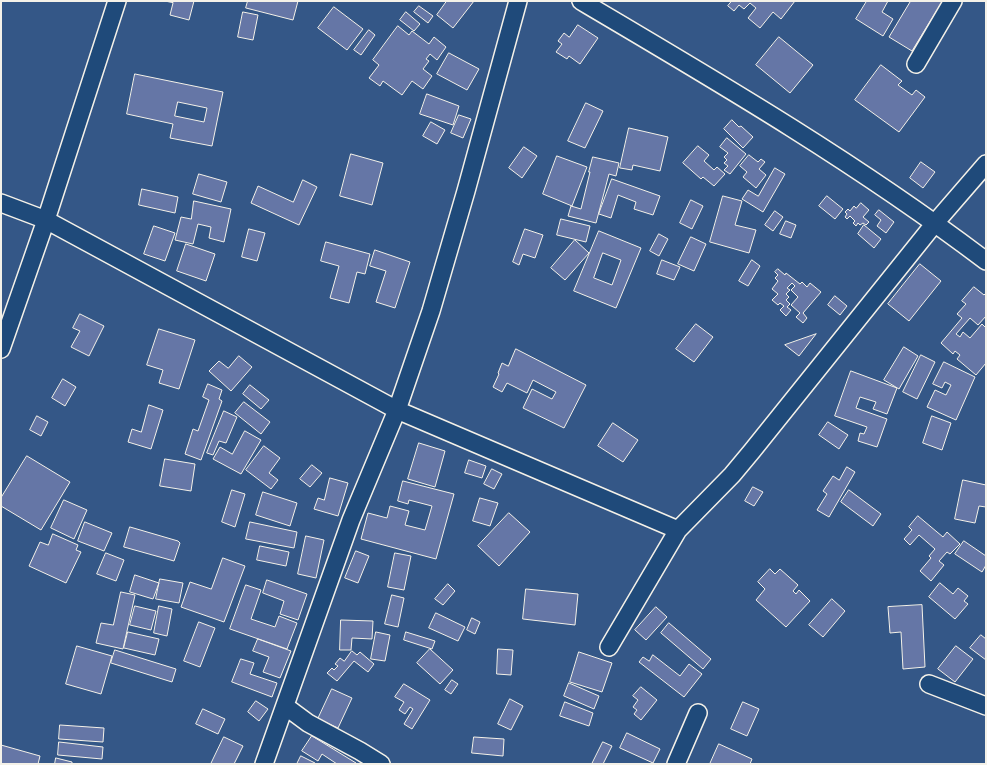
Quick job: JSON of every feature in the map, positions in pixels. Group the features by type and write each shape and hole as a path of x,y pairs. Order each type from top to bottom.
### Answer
{"street":[{"path":"1,349 46,220 118,1"},
{"path":"264,764 351,520 396,410 431,311 466,192 518,1"},
{"path":"581,1 742,96 845,161 935,222 986,261"},
{"path":"916,64 953,1"},
{"path":"609,647 678,530 732,475 935,222 986,164"},
{"path":"1,203 46,220 396,410 678,530"},
{"path":"930,684 986,706"},
{"path":"285,706 308,723 360,751 380,764"},
{"path":"676,764 698,713"}],"building":[{"path":"165,1 194,1 189,20 170,15 173,3"},
{"path":"248,1 298,1 293,20 246,8"},
{"path":"447,1 474,1 453,28 437,15"},
{"path":"732,1 795,1 781,19 773,12 760,28 748,18 756,8 750,3 744,9 739,5 734,11 728,6"},
{"path":"867,1 888,1 882,12 893,19 883,36 856,19"},
{"path":"908,1 942,2 912,51 889,37 910,2"},
{"path":"419,6 433,16 428,23 414,12"},
{"path":"334,7 363,29 347,50 318,28"},
{"path":"243,12 258,15 253,40 238,37"},
{"path":"406,12 420,24 414,31 400,20"},
{"path":"578,25 598,38 580,64 569,56 567,59 556,52 562,44 558,41 564,33 569,37"},
{"path":"398,26 409,35 412,31 429,44 434,37 446,47 437,60 430,54 426,59 429,61 423,69 432,76 423,89 412,81 402,95 383,81 380,86 369,78 379,65 373,60"},
{"path":"369,30 375,35 361,55 354,50"},
{"path":"779,37 813,65 790,93 756,65"},
{"path":"449,53 479,69 467,90 437,74"},
{"path":"881,65 902,81 898,85 912,95 916,90 925,97 899,132 855,100"},
{"path":"135,74 223,92 212,146 170,138 173,124 127,114","holes":["178,102 207,108 204,122 175,116"]},
{"path":"427,94 459,106 453,125 420,114"},
{"path":"586,103 603,111 585,148 568,141"},
{"path":"459,115 471,119 463,138 451,133"},
{"path":"732,120 753,137 743,148 724,129"},
{"path":"431,122 445,130 437,144 423,136"},
{"path":"629,128 668,137 660,171 633,165 632,170 620,168"},
{"path":"727,138 746,154 730,174 724,170 728,166 724,163 727,160 724,157 728,153 720,147"},
{"path":"698,146 709,155 704,161 714,170 717,167 725,174 714,186 703,177 701,179 683,163"},
{"path":"524,147 537,156 522,178 509,168"},
{"path":"351,154 383,163 372,205 340,196"},
{"path":"749,155 758,162 761,159 765,162 759,169 766,175 756,188 743,177 747,172 740,166"},
{"path":"557,156 587,167 572,206 543,194"},
{"path":"593,157 619,163 616,176 609,174 596,223 568,216 571,206 581,209"},
{"path":"921,162 935,172 923,188 910,178"},
{"path":"775,168 785,174 763,212 742,199 748,190 758,196"},
{"path":"199,174 227,182 221,202 193,194"},
{"path":"612,179 660,196 653,215 634,209 636,202 618,195 611,218 599,214"},
{"path":"303,180 317,187 299,225 251,203 258,186 293,202"},
{"path":"142,189 178,197 175,213 139,205"},
{"path":"723,196 742,201 735,225 756,230 749,253 710,242"},
{"path":"827,196 843,209 835,219 819,206"},
{"path":"691,200 703,206 692,229 680,223"},
{"path":"194,201 231,209 224,242 209,238 211,227 198,224 193,244 175,240 181,217 191,219"},
{"path":"861,203 869,210 863,217 869,222 866,225 863,223 860,225 858,223 856,226 853,223 855,221 850,216 847,219 845,217 847,214 845,212 848,209 850,211 854,206 856,208"},
{"path":"879,210 894,222 886,233 877,226 881,220 875,215"},
{"path":"775,211 783,217 773,231 765,225"},
{"path":"561,219 590,226 586,242 557,235"},
{"path":"786,221 796,225 791,238 780,234"},
{"path":"864,225 881,239 874,248 858,234"},
{"path":"154,226 175,233 165,261 144,254"},
{"path":"249,229 265,233 257,261 242,257"},
{"path":"525,229 543,235 535,258 523,254 519,265 513,262"},
{"path":"599,231 641,248 616,308 574,291","holes":["603,253 621,260 612,285 594,278"]},
{"path":"659,234 668,239 659,256 650,251"},
{"path":"691,237 706,244 694,271 678,264"},
{"path":"575,240 589,253 565,280 551,268"},
{"path":"326,242 370,254 365,274 357,272 349,303 330,298 339,266 321,261"},
{"path":"186,244 215,254 206,281 177,271"},
{"path":"375,250 410,262 395,308 376,302 386,271 370,266"},
{"path":"662,260 680,267 674,280 657,274"},
{"path":"752,260 760,266 748,286 739,281"},
{"path":"920,264 941,281 909,321 888,304"},
{"path":"778,269 785,275 786,273 800,284 802,282 807,287 810,283 821,292 803,313 807,318 803,323 796,317 800,313 791,305 798,297 791,290 795,286 792,283 787,288 790,290 786,294 789,297 786,300 790,304 787,307 791,310 786,316 780,310 784,306 780,303 778,305 772,300 778,294 772,289 778,281 775,278 778,275 775,272"},
{"path":"974,287 984,295 986,293 986,316 978,325 970,318 956,334 960,337 963,332 970,338 982,324 986,328 986,363 976,375 957,359 960,355 955,351 953,354 941,343 962,318 957,314 966,304 962,301"},
{"path":"835,296 847,306 840,315 828,305"},
{"path":"80,314 104,326 89,356 71,347 80,331 73,328"},
{"path":"696,324 713,337 694,362 676,349"},
{"path":"159,329 195,340 179,389 159,383 163,370 147,365"},
{"path":"816,334 799,356 785,345"},
{"path":"904,347 918,356 899,389 884,380"},
{"path":"516,349 586,385 564,428 523,408 532,389 552,399 556,392 533,380 527,393 507,383 502,392 493,387 502,363 508,366"},
{"path":"921,355 935,362 917,399 903,392"},
{"path":"239,356 252,367 231,391 209,371 219,361 228,368"},
{"path":"944,362 975,377 956,420 927,407 935,390 946,395 951,385 945,382 942,388 933,384"},
{"path":"851,371 897,388 887,414 873,409 876,402 860,397 856,408 887,419 877,447 858,441 860,433 864,434 867,427 835,416"},
{"path":"63,379 76,387 65,406 52,398"},
{"path":"208,384 222,390 219,399 222,401 201,460 185,454 193,429 198,431 209,400 203,397"},
{"path":"250,385 269,400 261,409 243,394"},
{"path":"244,402 270,422 261,434 235,413"},
{"path":"149,405 163,410 151,449 128,442 132,429 141,432"},
{"path":"224,411 237,417 226,443 219,441 213,455 207,453"},
{"path":"37,416 48,422 41,436 30,430"},
{"path":"932,416 951,423 942,450 923,443"},
{"path":"828,422 848,435 839,449 819,435"},
{"path":"613,423 638,440 623,462 598,446"},
{"path":"245,431 261,440 241,474 213,459 220,447 232,454"},
{"path":"419,443 445,451 435,487 408,479"},
{"path":"264,446 280,458 269,473 278,480 271,489 246,470"},
{"path":"27,456 70,482 41,530 1,506 1,498"},
{"path":"165,459 195,464 191,491 160,486"},
{"path":"469,460 486,466 482,478 465,473"},
{"path":"312,465 322,473 310,487 300,479"},
{"path":"847,467 855,472 829,517 817,510 827,494 823,491 833,476 839,480"},
{"path":"492,469 502,474 494,489 484,484"},
{"path":"330,478 348,483 338,516 314,509 318,498 324,500"},
{"path":"963,480 986,485 986,507 979,506 975,523 955,519"},
{"path":"403,481 454,494 436,559 361,539 368,513 387,518 390,506 409,511 405,525 425,530 432,506 409,500 408,504 398,501"},
{"path":"753,487 763,492 754,506 745,501"},
{"path":"232,490 245,494 235,527 222,522"},
{"path":"849,490 881,514 873,526 841,502"},
{"path":"263,492 297,503 290,526 256,515"},
{"path":"480,498 498,503 490,526 473,521"},
{"path":"64,500 87,510 74,539 51,528"},
{"path":"509,513 530,532 499,566 478,546"},
{"path":"918,516 943,537 947,532 960,544 950,554 947,552 939,561 944,565 931,581 920,571 931,558 929,556 935,549 919,535 910,545 904,539 912,530 909,527"},
{"path":"85,522 112,533 104,551 78,541"},
{"path":"250,522 297,532 294,548 246,539"},
{"path":"130,527 178,541 180,543 174,561 124,547"},
{"path":"53,534 78,545 76,550 81,552 66,583 29,566 40,542 48,545"},
{"path":"306,536 324,540 316,578 298,574"},
{"path":"964,541 986,556 986,565 982,572 955,554"},
{"path":"260,546 289,552 286,566 257,560"},
{"path":"356,551 369,556 358,583 345,578"},
{"path":"106,553 124,560 116,581 97,574"},
{"path":"395,553 411,556 404,590 388,587"},
{"path":"223,558 245,566 224,622 181,607 190,582 211,589"},
{"path":"770,569 775,574 780,569 798,585 793,591 796,594 799,590 810,601 786,627 756,600 765,589 758,582"},
{"path":"135,575 159,583 153,599 130,592"},
{"path":"160,579 183,583 179,603 156,599"},
{"path":"267,580 307,594 298,620 280,614 284,601 263,593"},
{"path":"940,583 953,594 958,588 968,596 964,601 968,604 955,619 929,597"},
{"path":"448,584 455,591 443,605 435,599"},
{"path":"246,585 261,590 251,619 275,627 279,616 297,623 287,649 230,629"},
{"path":"526,589 578,594 575,625 523,619"},
{"path":"121,592 135,595 123,649 96,643 101,623 113,625"},
{"path":"392,595 404,598 398,627 385,624"},
{"path":"832,599 845,611 823,637 809,625"},
{"path":"922,605 925,667 903,669 901,632 890,633 888,607"},
{"path":"135,606 156,611 151,630 130,625"},
{"path":"159,606 172,609 167,636 154,633"},
{"path":"656,607 667,617 646,640 635,630"},
{"path":"436,613 465,627 458,641 429,628"},
{"path":"472,618 480,622 475,634 467,630"},
{"path":"341,620 373,621 372,639 352,638 351,650 340,650"},
{"path":"199,622 215,628 200,667 184,661"},
{"path":"669,623 711,659 703,669 661,633"},
{"path":"128,632 159,639 155,655 124,648"},
{"path":"376,632 390,635 385,661 371,659"},
{"path":"406,632 435,641 432,649 404,640"},
{"path":"981,635 986,639 986,660 970,648"},
{"path":"258,639 291,651 280,678 263,672 269,657 253,651"},
{"path":"77,646 112,656 101,694 66,684"},
{"path":"956,646 973,659 955,682 938,669"},
{"path":"430,649 453,670 440,684 417,663"},
{"path":"498,649 513,650 511,675 497,674"},
{"path":"115,650 176,669 172,682 111,663"},
{"path":"352,651 357,655 360,652 374,664 368,672 354,661 337,681 327,673 332,668 334,670 338,666 335,664 340,658 344,661"},
{"path":"579,652 612,663 602,692 570,682"},
{"path":"653,655 680,676 689,664 702,674 684,697 639,662 643,657 649,661"},
{"path":"241,659 254,663 250,674 277,683 272,697 232,682"},
{"path":"452,680 458,684 451,694 445,690"},
{"path":"569,683 599,696 594,709 564,696"},
{"path":"404,684 430,700 412,729 404,724 413,709 410,707 405,714 399,710 404,702 395,697"},
{"path":"641,687 657,700 641,720 634,714 637,710 633,707 638,700 633,696"},
{"path":"332,689 352,698 338,728 318,719"},
{"path":"510,699 523,706 511,730 498,724"},
{"path":"256,701 268,709 259,721 248,712"},
{"path":"565,702 593,713 589,726 560,716"},
{"path":"743,702 759,709 747,736 731,729"},
{"path":"203,709 225,719 218,734 196,724"},
{"path":"60,725 104,728 103,742 59,739"},
{"path":"627,733 660,749 653,763 620,748"},
{"path":"312,736 356,764 337,764 322,754 318,761 302,751"},
{"path":"224,737 243,746 234,764 211,764"},
{"path":"474,737 504,739 503,756 472,753"},
{"path":"59,742 103,747 102,759 58,755"},
{"path":"603,742 612,746 603,764 592,764"},
{"path":"719,744 752,759 750,764 710,764"},
{"path":"1,745 40,756 38,764 1,764"},
{"path":"301,756 315,763 315,764 297,764"},
{"path":"56,758 72,762 72,764 55,764"}]}
